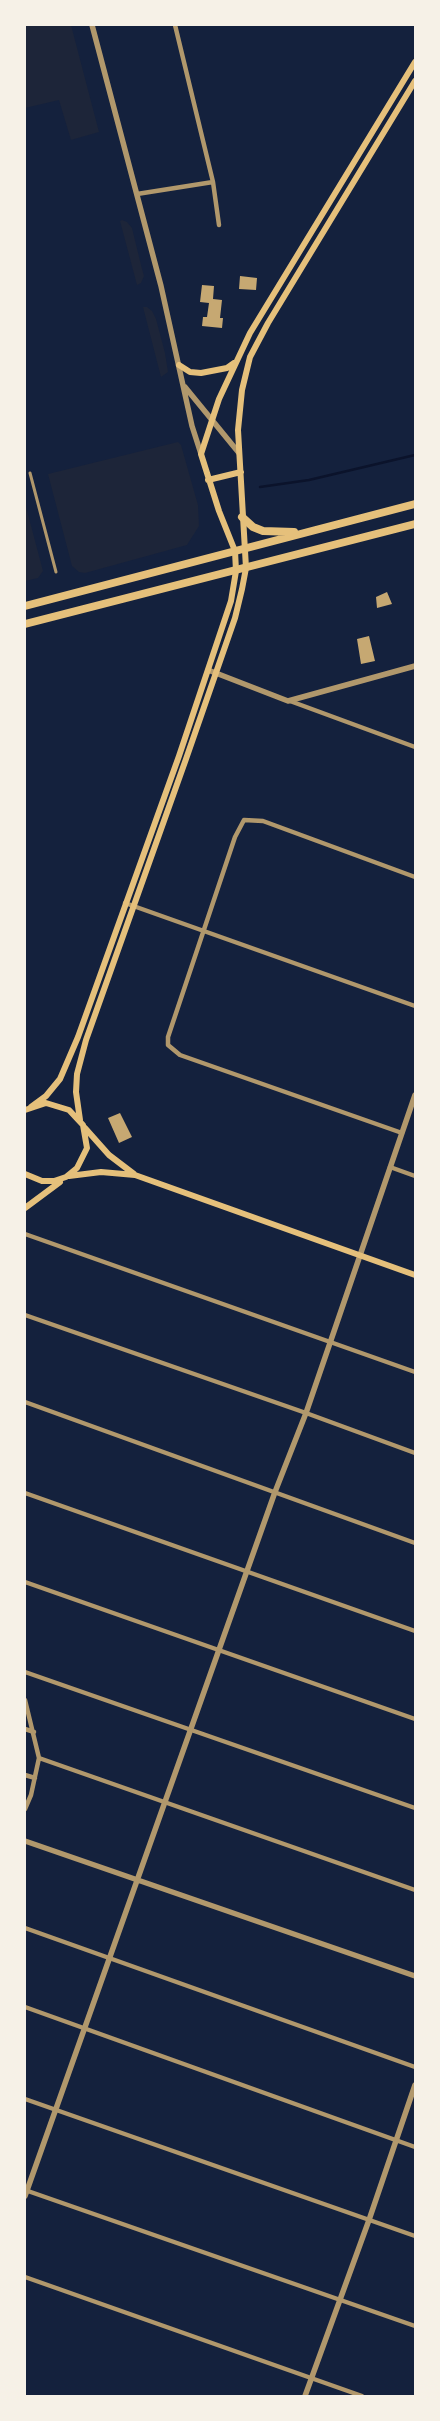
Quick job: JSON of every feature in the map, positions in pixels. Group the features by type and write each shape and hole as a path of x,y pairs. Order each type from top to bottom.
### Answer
{"highway":[{"path":"25,606 415,504"},
{"path":"242,517 254,527 264,531 309,531"},
{"path":"25,624 415,524"}],"main road":[{"path":"28,1109 46,1096 60,1079 78,1037 227,613 236,571 234,551 208,480 201,454 211,421 244,342 415,62"},
{"path":"25,1208 78,1168 85,1153 86,1136 81,1123 76,1092 77,1074 86,1040 216,674 234,618 246,568 239,453 239,410 244,377 250,357 268,323 415,81"},
{"path":"260,317 268,323"},
{"path":"179,365 190,372 201,373 227,368 235,363"},
{"path":"208,480 240,472"},
{"path":"28,1109 46,1103 62,1106 81,1123 109,1155 135,1174 415,1275"},
{"path":"25,1174 42,1181 54,1181 100,1172 135,1174"}],"street":[{"path":"92,25 137,194 185,387 191,420 201,454"},
{"path":"175,25 213,182 219,225"},
{"path":"137,194 213,182"},
{"path":"185,387 239,453"},
{"path":"30,473 56,572"},
{"path":"288,701 415,666"},
{"path":"208,670 415,747"},
{"path":"402,1133 180,1055 168,1045 168,1037 235,837 244,820 263,822 415,877"},
{"path":"124,903 415,1006"},
{"path":"415,1096 306,1413 275,1492 86,2028 26,2192 415,2326"},
{"path":"390,1167 415,1176"},
{"path":"25,1234 415,1372"},
{"path":"25,1315 415,1453"},
{"path":"25,1402 415,1543"},
{"path":"25,1493 248,1570 415,1631"},
{"path":"25,1582 415,1719"},
{"path":"25,1672 415,1808"},
{"path":"25,1700 39,1758 25,1809"},
{"path":"25,1729 34,1732"},
{"path":"39,1758 415,1890"},
{"path":"25,1775 35,1778"},
{"path":"25,1841 415,1976"},
{"path":"25,1928 415,2067"},
{"path":"25,2007 415,2147"},
{"path":"305,2396 369,2220 415,2085"},
{"path":"25,2098 415,2236"},
{"path":"25,2277 362,2396"}],"shaded area":[{"path":"25,25 71,25 99,132 71,140 59,100 25,108"},
{"path":"120,221 127,222 132,228 144,276 141,283 137,285"},
{"path":"143,307 147,307 152,311 156,319 165,353 168,372 161,377"},
{"path":"178,442 181,445 198,505 199,526 187,545 85,573 79,572 72,566 48,474"},
{"path":"25,503 43,571 38,578 25,581"}],"building":[{"path":"240,276 257,278 256,290 239,289"},
{"path":"202,285 214,286 213,299 222,300 220,318 223,318 222,328 202,326 203,317 207,317 209,303 200,302"},
{"path":"387,592 392,604 377,608 376,597"},
{"path":"369,636 375,661 361,664 357,639"},
{"path":"120,1113 132,1137 119,1143 108,1118"}],"waterway":[{"path":"260,487 309,480 415,455"}]}
